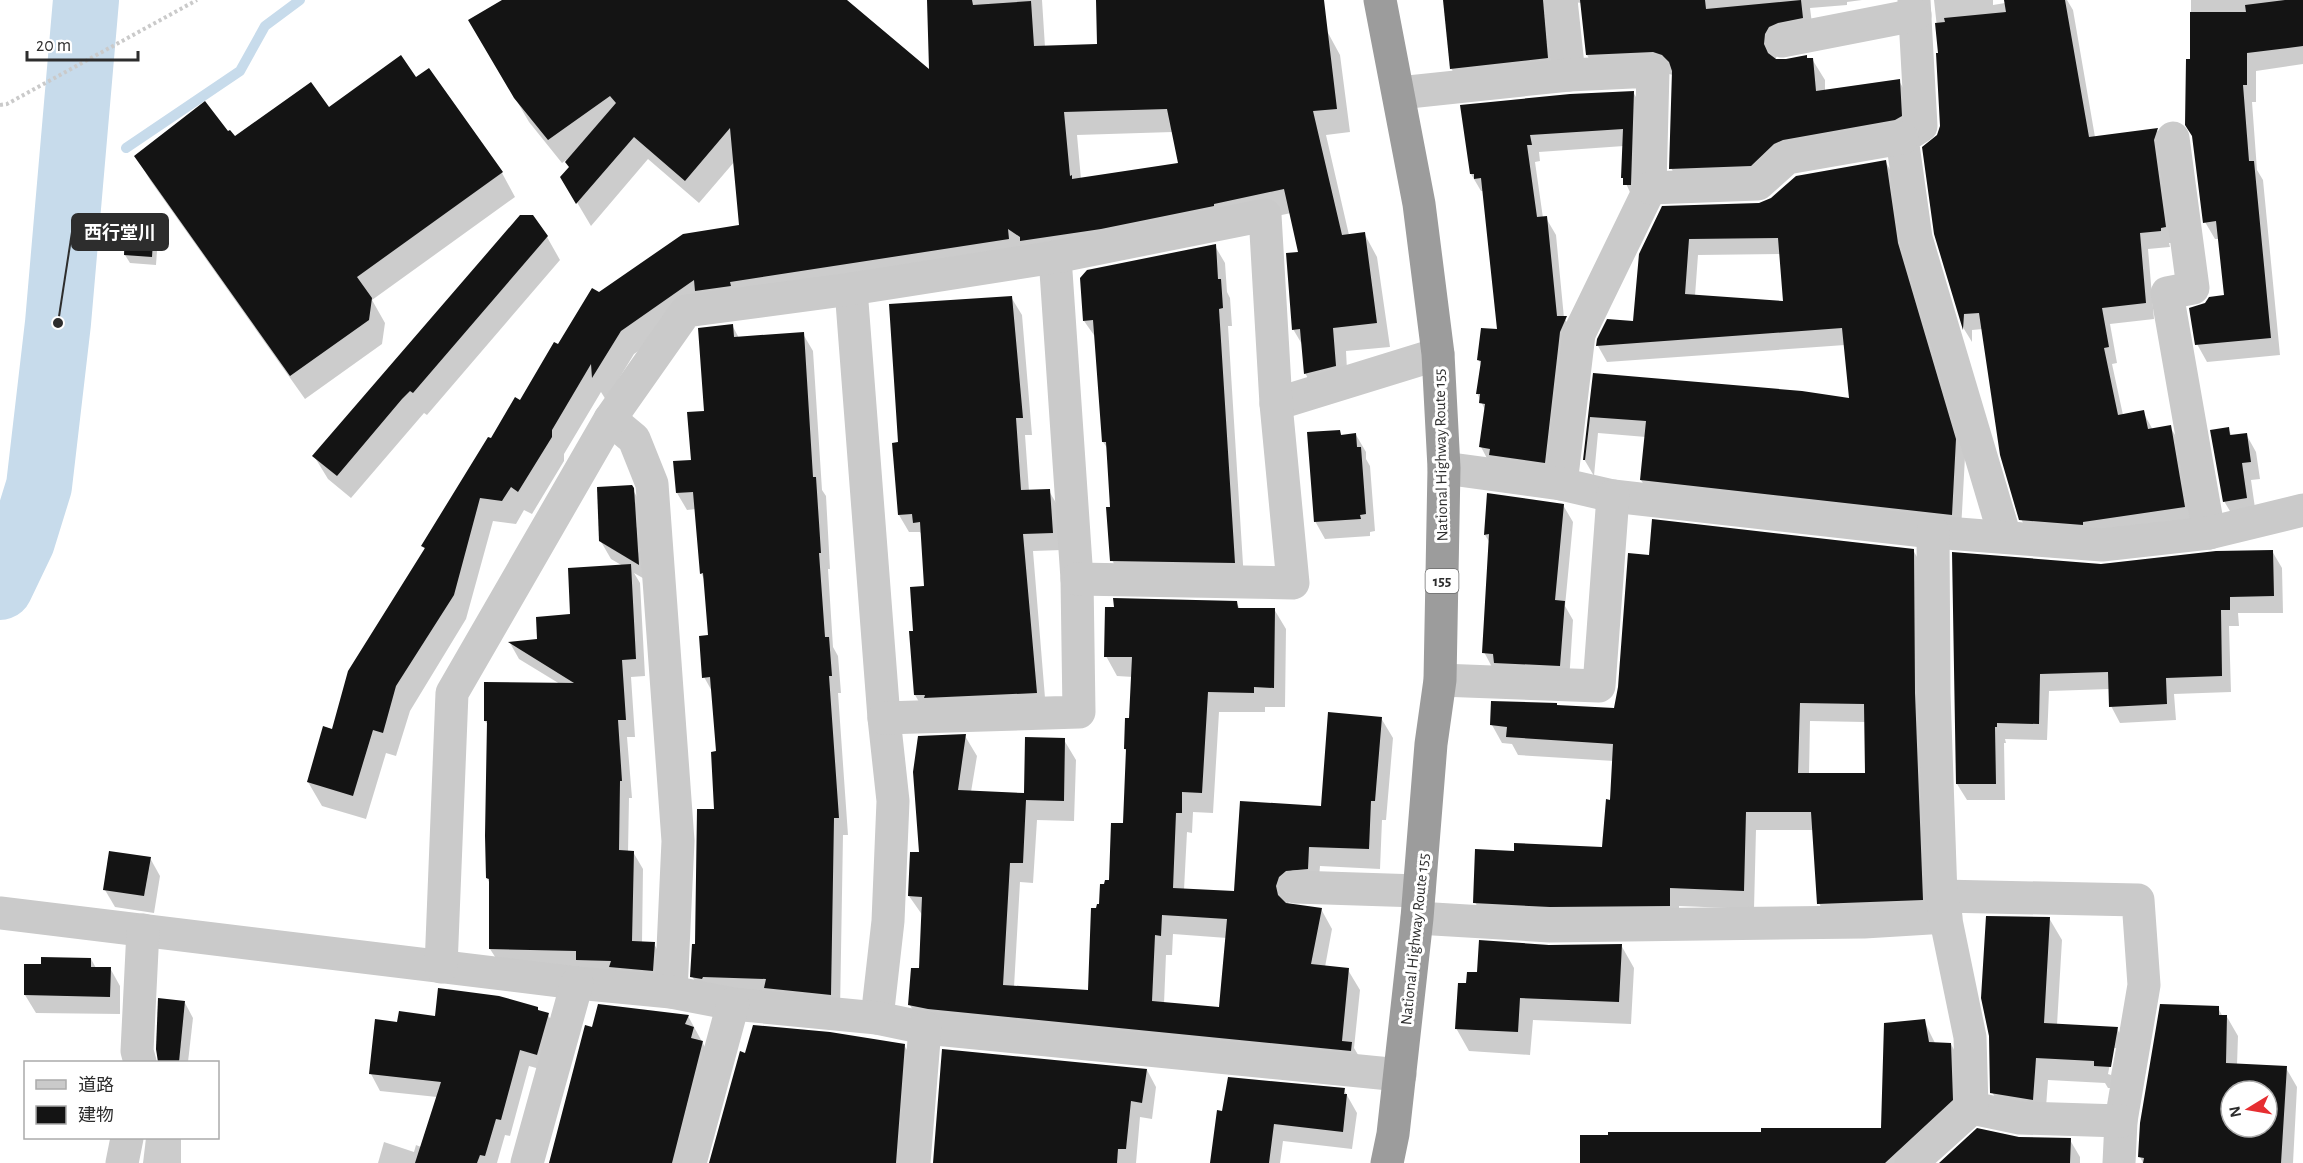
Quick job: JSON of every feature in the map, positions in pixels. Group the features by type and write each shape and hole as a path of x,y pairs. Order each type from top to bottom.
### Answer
{"highway":[{"name":"National Highway Route 155","path":"1380,0 1419,204 1438,354 1444,468 1440,680 1431,744 1418,904 1400,1075 1387,1163"}],"street":[{"path":"1561,0 1569,75"},
{"path":"1650,188 1758,184 1787,158 1902,138 1921,126 1914,7 1782,41"},
{"path":"1399,93 1569,75 1653,71 1650,188 1579,334 1561,484"},
{"path":"1902,138 1916,238 2005,537"},
{"path":"2173,138 2193,288 2167,292 2209,533"},
{"path":"441,967 452,693 610,419 686,311 851,289 1055,257 1265,215 1276,404 1293,583 1077,579"},
{"path":"884,718 1079,712 1077,579 1055,257"},
{"path":"851,289 884,718 893,801 888,921 877,1018"},
{"path":"1276,404 1438,354"},
{"path":"610,419 634,439 652,484 678,841 671,992"},
{"path":"1444,468 1561,484 1613,496 1934,532 2102,545 2209,533 2303,510"},
{"path":"1440,680 1599,686 1613,496"},
{"path":"1911,1163 1972,1108 1970,1037 1944,906 1934,693 1934,532"},
{"path":"1295,887 1550,926 1853,922 1944,906 2138,900 2144,986 2121,1121 2119,1163"},
{"path":"0,912 441,967 671,992 733,1004 877,1018 925,1028 1400,1075"},
{"path":"140,1061 137,1051 143,930"},
{"path":"527,1163 577,983"},
{"path":"690,1163 733,1004"},
{"path":"914,1163 925,1028"},
{"path":"1972,1108 2020,1118 2121,1121"},
{"path":"122,1163 127,1139"}],"path":[{"path":"0,105 7,104 197,0"}],"building":[{"path":"502,0 847,0 929,69 927,0 972,0 973,5 1031,1 1034,46 1097,44 1096,0 1324,0 1337,109 1313,111 1342,235 1365,232 1377,323 1333,328 1336,366 1304,374 1300,329 1292,330 1286,253 1298,252 1284,189 1101,229 1020,241 1020,237 1008,229 1009,239 730,282 731,286 695,291 694,280 621,331 592,378 591,364 552,430 552,437 518,492 511,487 502,501 480,498 454,595 396,686 383,733 373,730 353,796 307,782 323,726 332,729 348,671 425,548 421,546 488,437 491,438 515,397 520,400 554,342 558,344 592,288 599,292 683,234 739,225 730,128 685,181 634,137 576,204 560,177 569,167 565,162 616,103 610,96 548,140 514,98 468,20","holes":["1167,109 1178,163 1072,179 1064,112"]},
{"path":"1443,0 1543,0 1548,58 1450,69"},
{"path":"1580,0 1705,0 1706,9 1801,0 1803,18 1769,27 1765,34 1764,44 1768,53 1776,59 1807,55 1807,58 1813,58 1816,91 1900,79 1902,116 1895,120 1783,140 1774,144 1751,166 1669,169 1672,71 1669,62 1662,55 1653,52 1586,55"},
{"path":"2004,0 2065,0 2089,137 2158,128 2154,140 2166,227 2161,228 2161,231 2140,233 2146,303 2102,308 2109,347 2104,348 2118,415 2144,410 2148,429 2171,425 2185,507 2083,522 2083,525 2019,520 2000,455 1979,313 1964,314 1963,330 1934,234 1922,147 1937,135 1940,126 1935,23 1945,22 1944,18 2006,12"},
{"path":"2303,0 2303,46 2247,53 2247,85 2243,85 2249,161 2254,161 2271,338 2195,345 2189,308 2205,303 2209,297 2224,295 2216,221 2203,223 2192,136 2185,125 2186,59 2190,59 2190,12 2246,12 2245,5"},
{"path":"401,55 416,77 429,68 503,172 357,277 372,298 369,320 290,376 134,156 205,101 228,131 230,130 235,136 311,82 329,107"},
{"path":"1634,91 1631,185 1623,185 1623,178 1621,178 1623,129 1530,135 1532,145 1527,145 1537,217 1547,216 1557,316 1567,316 1560,332 1545,463 1489,455 1490,449 1479,447 1485,404 1479,403 1480,394 1476,394 1481,361 1477,360 1481,328 1497,329 1481,178 1474,179 1474,174 1470,174 1460,105 1570,94"},
{"path":"1886,160 1898,243 1956,439 1952,515 1640,480 1646,421 1590,417 1585,460 1583,460 1593,373 1802,391 1849,398 1842,328 1596,346 1607,319 1633,321 1639,254 1662,206 1759,203 1771,198 1796,176","holes":["1778,238 1783,301 1685,294 1689,239"]},
{"path":"520,215 533,215 548,236 413,393 410,391 402,399 337,476 312,456"},
{"path":"125,225 154,227 152,257 124,255"},
{"path":"1216,244 1218,279 1221,279 1223,308 1219,309 1235,563 1110,561 1106,507 1110,507 1106,442 1102,442 1093,320 1083,321 1080,278 1087,270"},
{"path":"1012,296 1023,418 1016,418 1021,490 1050,489 1053,533 1023,534 1037,693 924,698 925,695 914,695 909,631 913,631 910,587 924,586 920,522 913,523 912,514 898,515 892,443 898,442 889,304"},
{"path":"733,324 734,337 804,332 813,477 816,477 825,637 829,637 832,676 829,676 839,818 834,818 831,995 764,988 766,979 690,977 692,944 695,944 697,809 714,809 711,752 716,751 710,677 702,678 699,636 708,635 693,492 676,493 673,461 691,460 687,412 704,411 698,328"},
{"path":"2229,427 2230,435 2247,433 2251,462 2242,463 2247,498 2223,502 2210,430"},
{"path":"1340,430 1341,435 1356,433 1357,447 1361,447 1366,514 1360,515 1361,519 1314,522 1307,432"},
{"path":"632,485 639,565 599,541 597,487"},
{"path":"1487,493 1564,504 1555,600 1565,601 1560,666 1494,663 1493,654 1482,653 1489,534 1484,535"},
{"path":"1652,519 1914,549 1915,693 1923,900 1817,904 1811,812 1746,812 1744,891 1670,888 1670,906 1550,907 1473,903 1475,849 1514,851 1514,843 1602,847 1606,799 1610,800 1613,744 1506,737 1507,727 1490,725 1491,701 1614,708 1618,687 1628,553 1649,555","holes":["1800,703 1864,704 1865,773 1798,773"]},
{"path":"2273,550 2274,596 2230,597 2230,610 2221,610 2222,676 2166,678 2167,704 2109,707 2108,672 2040,674 2039,724 1997,723 1995,727 1996,784 1956,784 1952,552 2101,564 2216,551"},
{"path":"631,564 636,659 622,660 626,720 618,720 622,781 620,781 619,850 634,851 632,941 655,942 653,971 609,967 611,961 576,960 576,951 489,949 489,879 486,878 485,836 487,721 484,721 484,682 574,683 508,642 537,639 536,617 570,614 568,568"},
{"path":"1113,598 1237,601 1238,608 1275,608 1274,688 1254,687 1254,693 1208,692 1202,793 1182,792 1182,813 1176,813 1173,888 1234,891 1240,801 1321,806 1328,712 1382,717 1375,801 1371,801 1369,849 1309,847 1308,869 1286,871 1279,877 1276,886 1278,895 1286,903 1322,908 1311,964 1349,968 1342,1041 1352,1042 1351,1051 928,1009 908,1005 911,968 919,968 922,897 908,896 910,852 919,852 913,772 918,736 966,734 958,790 1024,793 1025,737 1065,738 1064,801 1026,800 1023,863 1010,863 1003,985 1088,990 1091,908 1096,908 1099,904 1100,884 1109,880 1111,823 1123,823 1125,718 1129,718 1132,657 1104,657 1105,607 1114,607","holes":["1162,915 1227,919 1219,1007 1152,1001 1155,935 1161,936"]},
{"path":"109,851 151,857 144,896 103,890"},
{"path":"1986,916 2050,917 2044,1023 2118,1027 2111,1067 2094,1066 2094,1061 2036,1058 2033,1100 1990,1093 1989,1036 1981,998"},
{"path":"1479,940 1549,945 1622,944 1619,1002 1520,998 1518,1032 1455,1029 1458,983 1466,983 1467,972 1477,972"},
{"path":"41,957 91,958 91,967 111,967 110,997 24,995 24,964 41,964"},
{"path":"438,988 499,996 538,1007 538,1010 549,1013 537,1055 520,1050 501,1120 496,1119 485,1156 480,1155 477,1163 415,1163 441,1082 369,1074 375,1019 397,1022 399,1011 435,1016"},
{"path":"158,998 185,1001 179,1061 158,1061 156,1049"},
{"path":"598,1004 689,1015 685,1024 694,1027 691,1038 703,1041 672,1163 549,1163 585,1025 592,1027"},
{"path":"2160,1004 2219,1006 2219,1015 2227,1015 2226,1063 2287,1066 2281,1163 2143,1163 2144,1158 2138,1157 2140,1123"},
{"path":"1925,1019 1929,1042 1951,1043 1953,1100 1885,1163 1580,1163 1580,1135 1608,1135 1608,1132 1761,1132 1761,1128 1881,1128 1884,1023"},
{"path":"753,1025 830,1032 905,1044 896,1163 709,1163 740,1051 745,1053"},
{"path":"942,1049 1147,1069 1142,1103 1131,1101 1126,1149 1118,1149 1117,1163 933,1163"},
{"path":"1228,1077 1345,1088 1344,1094 1347,1094 1343,1132 1274,1124 1269,1163 1210,1163 1217,1110 1222,1111"},
{"path":"1977,1128 2019,1137 2071,1138 2070,1163 1939,1163"}],"waterway":[{"path":"0,587 22,541 39,486 58,323 86,0"},
{"path":"126,148 240,71 265,26 300,0"}],"place":[{"name":"西行堂川","path":"58,323"}]}
